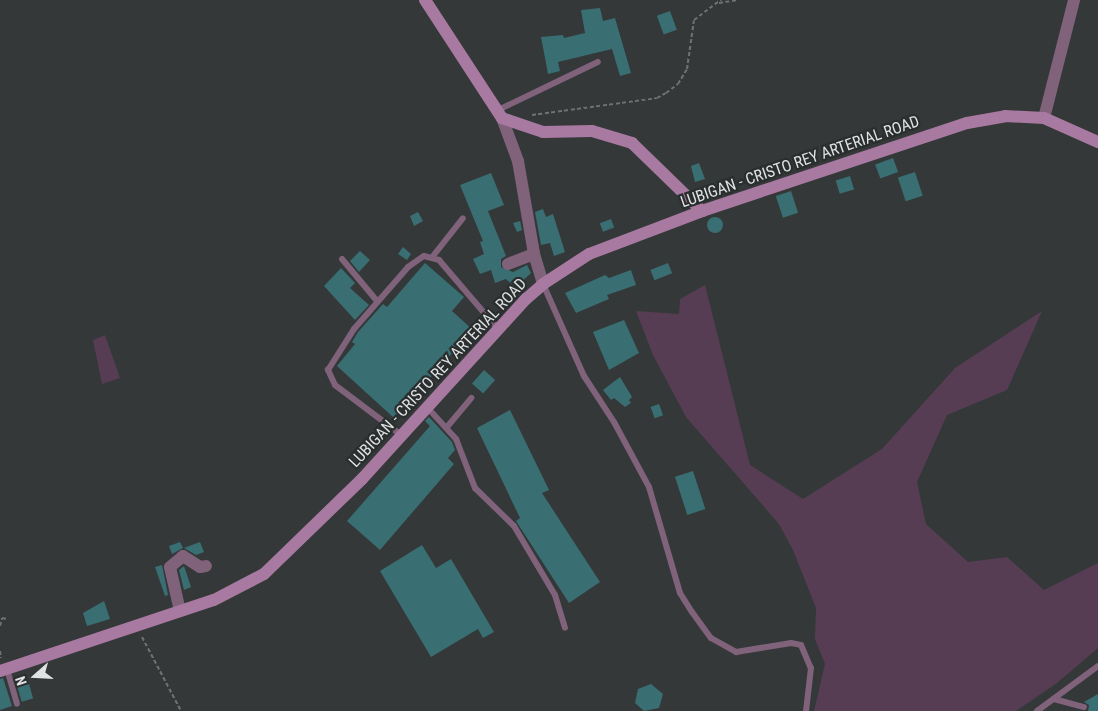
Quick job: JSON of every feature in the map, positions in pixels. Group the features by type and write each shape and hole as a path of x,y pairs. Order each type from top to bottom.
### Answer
{"main road":[{"path":"425,0 499,114 543,132 592,132 632,143 702,211"},
{"name":"LUBIGAN - CRISTO REY ARTERIAL ROAD","path":"3,670 231,593 264,574 362,479 400,434 498,329 543,284 589,254 702,211 967,123 1004,116 1044,118 1078,130 1098,142"}],"street":[{"path":"1044,118 1074,0"},
{"path":"499,114 518,161 534,254 543,284"},
{"path":"508,264 534,254"},
{"path":"180,611 170,567 183,556 200,567 206,566"}],"lane":[{"path":"499,114 598,62"},
{"path":"400,434 335,386 328,370 349,336 377,300 418,258 433,256 463,218"},
{"path":"433,256 461,283 498,329"},
{"path":"342,259 377,300"},
{"path":"543,284 584,376 614,422 649,487 680,592 692,612 711,638 736,652 791,643 801,645 812,668 806,711"},
{"path":"447,427 471,398"},
{"path":"426,406 447,427 456,440 470,482 514,526 555,595 566,627"},
{"path":"1037,711 1098,666"},
{"path":"3,670 17,704"},
{"path":"1054,699 1084,706"}],"path":[{"path":"531,115 657,98 666,93 678,84 687,69 694,20 720,2 738,0"},
{"path":"0,626 2,618 7,619"},
{"path":"136,626 181,711"}],"shaded area":[{"path":"705,285 750,465 803,499 882,449 955,368 1042,311 1007,390 947,415 917,482 926,524 968,562 1007,557 1044,590 1098,563 1098,648 1057,683 1016,711 814,711 825,664 815,639 816,608 793,550 779,524 686,417 653,355 636,311 679,314 680,299"},
{"path":"105,335 120,378 102,384 93,340"}],"building":[{"path":"600,8 603,21 615,18 631,73 620,76 612,49 558,62 560,71 548,74 541,37 563,35 564,38 585,33 581,10"},
{"path":"670,11 677,30 664,35 657,16"},
{"path":"893,158 898,172 880,179 875,164"},
{"path":"699,163 705,179 695,182 691,166"},
{"path":"915,172 923,196 906,201 898,178"},
{"path":"491,173 504,205 488,211 506,256 501,259 501,267 513,272 527,265 531,273 518,285 521,293 506,279 495,283 491,270 480,274 473,259 484,254 480,242 483,241 460,185"},
{"path":"850,176 854,189 840,194 836,180"},
{"path":"791,191 798,213 783,218 776,196"},
{"path":"543,209 546,217 553,214 565,252 554,256 550,243 541,245 535,212"},
{"path":"418,212 423,221 414,226 410,216"},
{"path":"712,217 718,217 723,222 721,231 712,233 707,228 707,222"},
{"path":"611,219 614,227 603,232 600,223"},
{"path":"520,221 522,230 517,232 513,223"},
{"path":"403,247 411,254 407,260 398,254"},
{"path":"360,251 370,260 359,272 350,261"},
{"path":"425,263 464,297 452,311 473,330 394,418 337,366 355,344 352,342 358,332 383,304 387,307"},
{"path":"668,263 672,273 655,280 650,270"},
{"path":"341,268 355,283 350,288 369,305 355,320 324,286"},
{"path":"631,270 636,285 607,295 609,299 576,313 565,293 605,275 609,278"},
{"path":"624,320 639,353 609,370 593,332"},
{"path":"484,370 495,380 483,393 472,383"},
{"path":"620,377 632,397 629,400 631,403 625,407 614,398 611,400 603,390"},
{"path":"659,404 663,415 655,418 651,407"},
{"path":"510,410 549,490 542,493 600,582 569,603 516,521 520,518 477,428"},
{"path":"429,417 452,442 455,450 448,458 454,464 380,550 347,521 430,426 425,421"},
{"path":"693,471 705,509 687,515 675,477"},
{"path":"180,542 183,548 172,554 169,546"},
{"path":"200,542 204,552 196,555 184,548"},
{"path":"422,545 436,568 451,559 494,632 483,638 478,629 431,657 380,571"},
{"path":"162,565 168,595 165,596 155,567"},
{"path":"184,566 191,587 184,590 179,570"},
{"path":"104,601 110,619 87,626 83,613"},
{"path":"3,678 12,706 0,710 0,679"},
{"path":"29,684 33,698 22,702 17,687"},
{"path":"651,684 663,694 659,708 644,711 635,703 638,689"},
{"path":"1098,694 1098,711 1088,711 1089,705 1084,702"}]}
